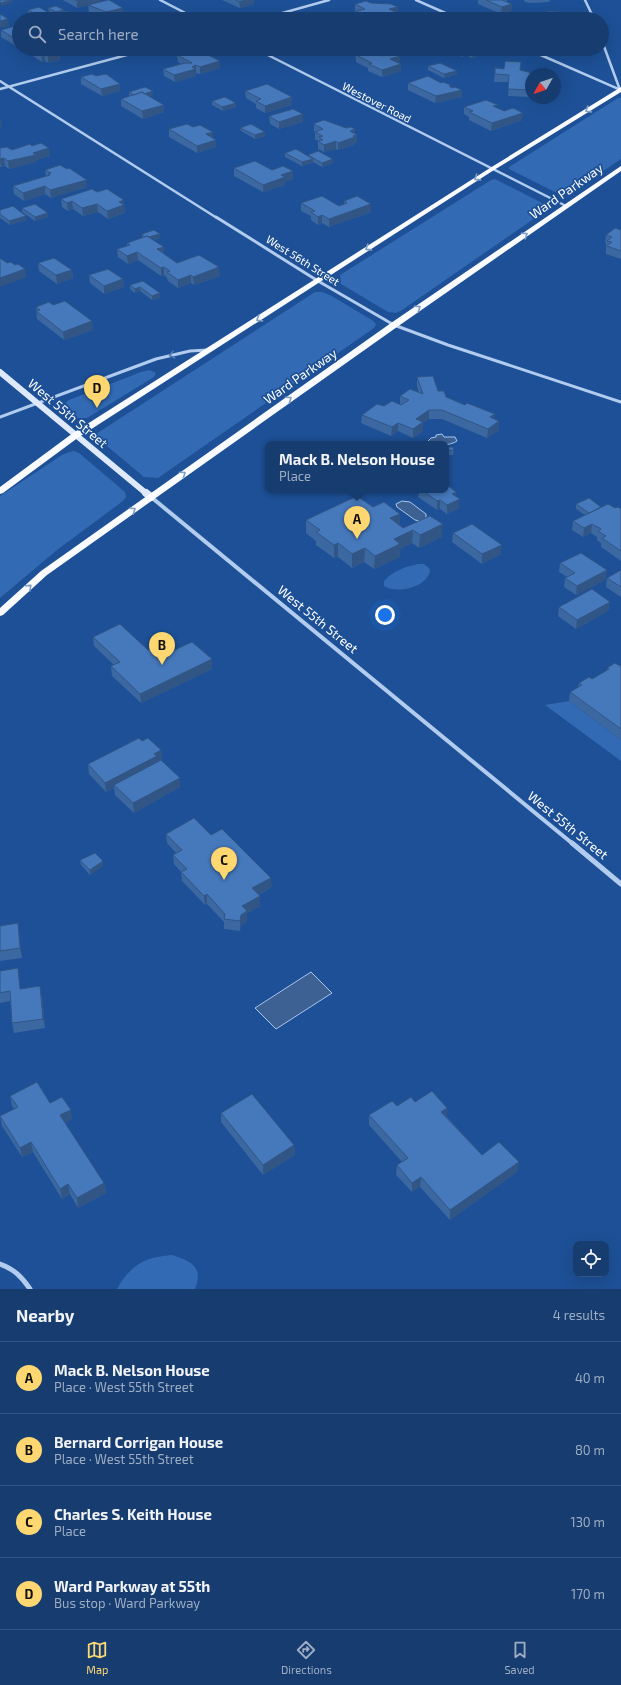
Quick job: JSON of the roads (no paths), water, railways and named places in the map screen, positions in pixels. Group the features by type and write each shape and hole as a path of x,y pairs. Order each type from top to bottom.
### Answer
{"main road":[{"path":"0,491 76,435 492,169 621,90"},
{"name":"Ward Parkway","path":"0,613 44,573 394,325 621,168"},
{"name":"West 55th Street","path":"0,372 151,497"}],"street":[{"path":"160,0 183,12"},
{"path":"285,12 329,0"},
{"path":"416,0 443,12"},
{"path":"585,0 591,12"},
{"path":"0,90 122,56"},
{"name":"Westover Road","path":"270,56 566,206"},
{"path":"543,56 621,90"},
{"path":"608,56 621,90"},
{"name":"West 56th Street","path":"0,81 318,281 394,325 448,345 621,402"},
{"path":"0,417 156,359 190,351 210,350"},
{"name":"West 55th Street","path":"151,497 621,884"},
{"path":"0,1264 22,1276 30,1289"}],"place":[{"name":"Ward Parkway at 55th","path":"97,408"},
{"name":"Mack B. Nelson House","path":"357,539"},
{"name":"Bernard Corrigan House","path":"162,665"},
{"name":"Charles S. Keith House","path":"224,880"}]}
